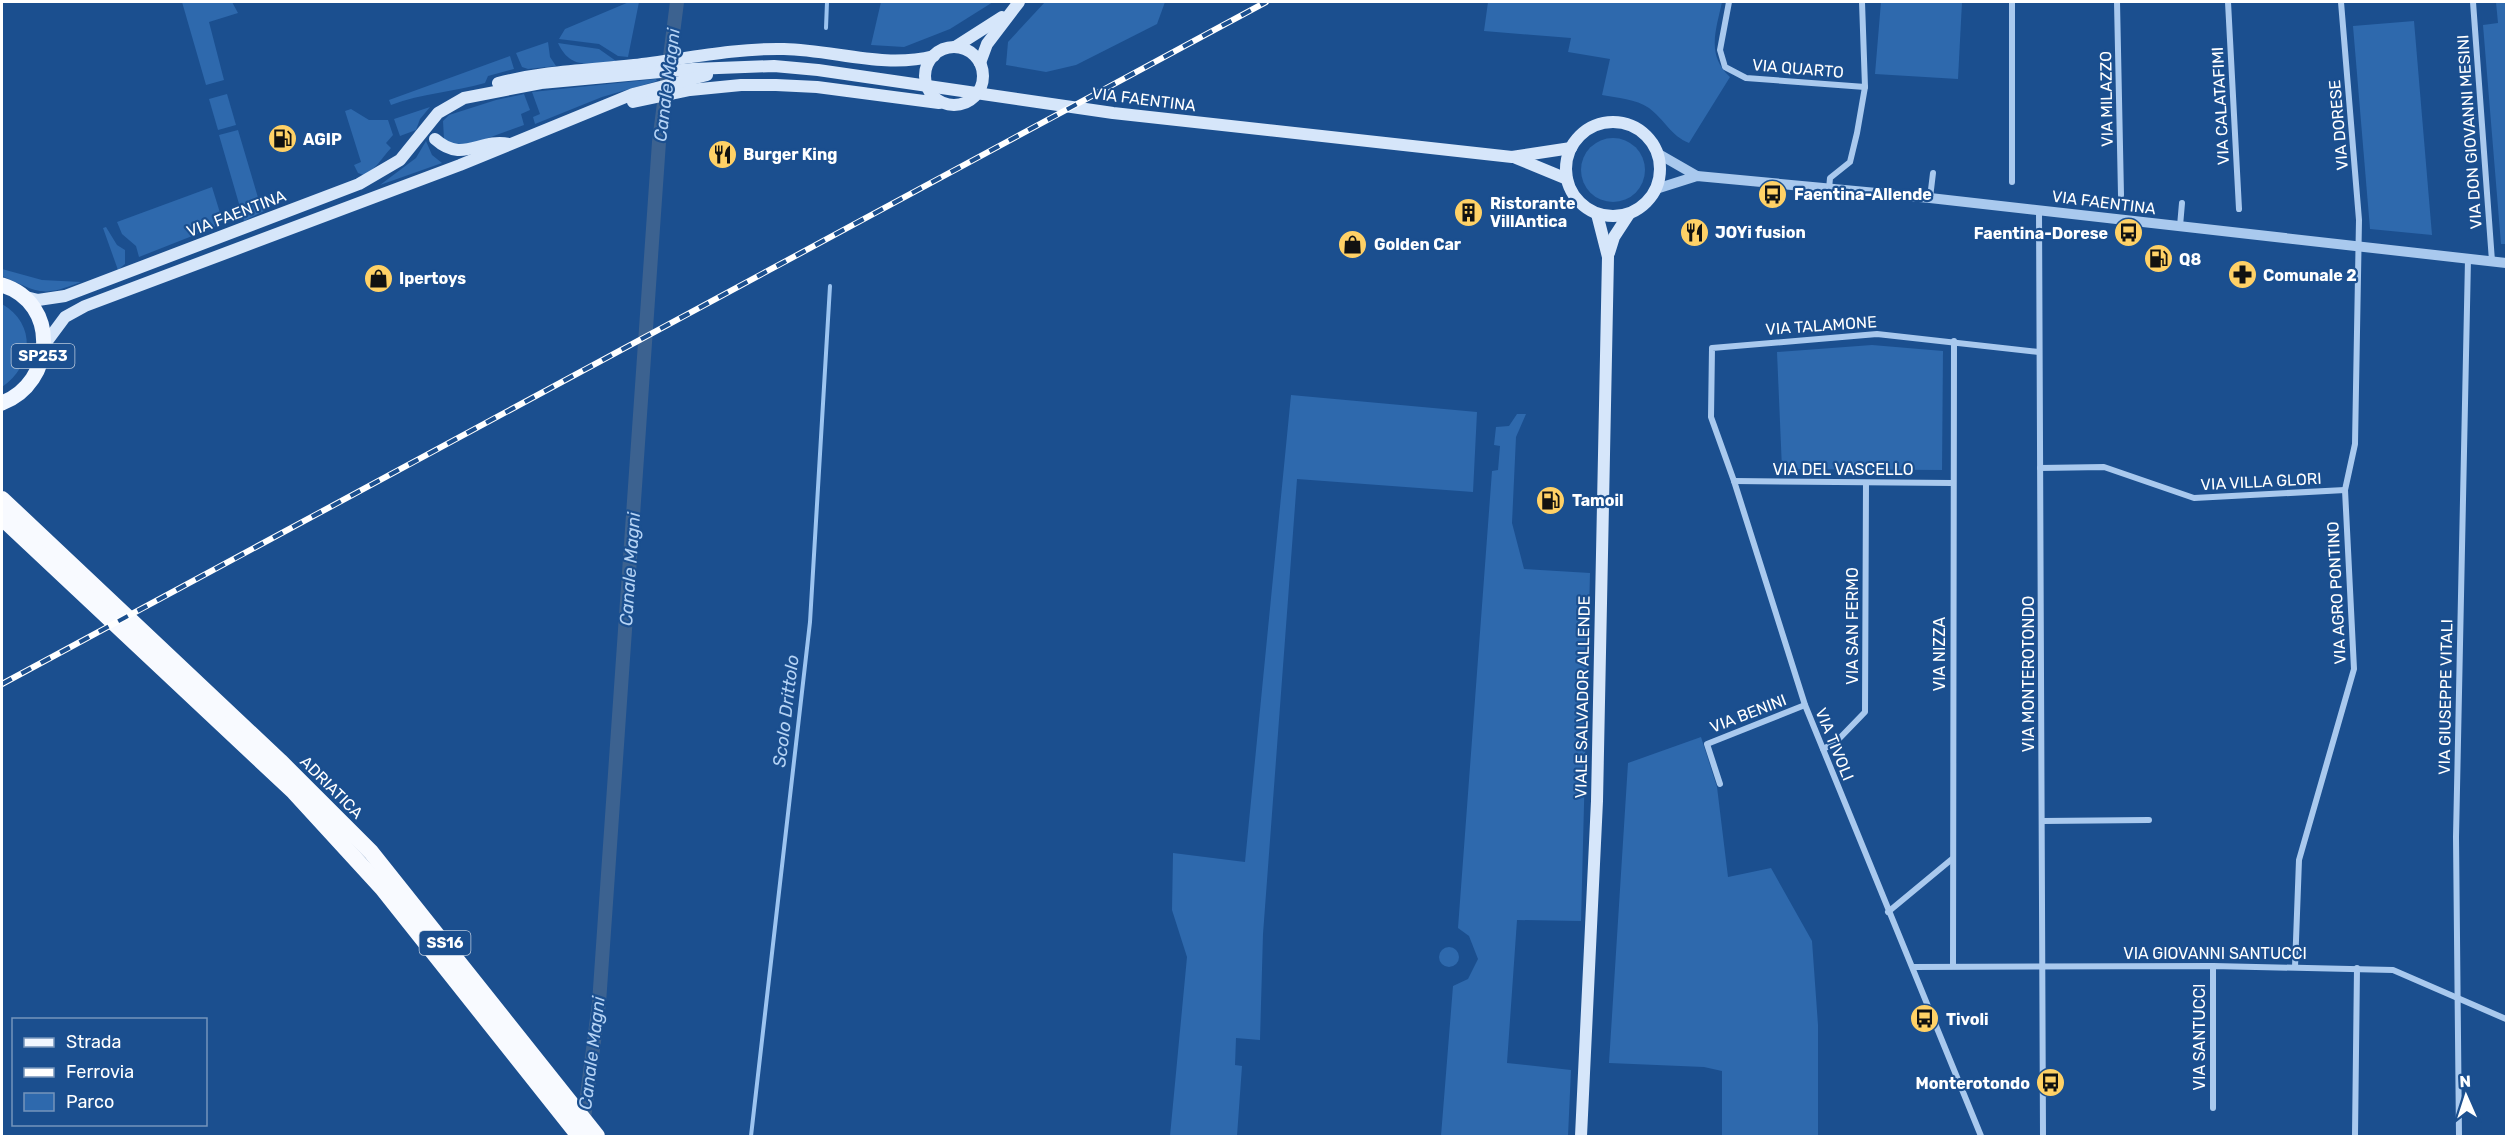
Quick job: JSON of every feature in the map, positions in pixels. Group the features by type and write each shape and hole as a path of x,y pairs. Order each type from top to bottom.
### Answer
{"highway":[{"name":"ADRIATICA","path":"2,500 280,761 371,852 597,1137"},
{"name":"ADRIATICA","path":"2,518 294,792 382,888 579,1137"}],"main road":[{"path":"634,98 741,84 786,85 939,104 961,104 972,99 980,90 980,63 987,44 1019,2"},
{"path":"693,67 756,49 791,49 906,62 934,56 955,47 1010,11"},
{"path":"955,47 970,51 980,63"},
{"path":"934,56 927,65 925,82 928,91 939,104"},
{"name":"VIA FAENTINA","path":"22,296 38,300 66,296 359,184 400,160 438,113 498,83 548,72 774,66 818,70 1113,112 1512,157 1571,148"},
{"name":"VIA FAENTINA","path":"45,344 65,317 85,306 634,98 693,67"},
{"path":"438,113 434,131 435,140 445,156 460,165"},
{"path":"1608,123 1623,123 1638,129 1650,140 1657,153 1660,171 1656,189 1640,208 1629,214 1613,217 1597,214 1583,206 1573,194 1567,179 1566,163 1571,148 1580,136 1593,127 1608,123"},
{"path":"435,140 450,150 463,152 496,141 510,144"},
{"name":"VIA FAENTINA","path":"1512,157 1567,179"},
{"name":"VIALE SALVADOR ALLENDE","path":"1581,1137 1597,801 1608,257 1597,214"},
{"name":"VIALE SALVADOR ALLENDE","path":"1608,257 1614,237 1629,214"},
{"name":"SP253","path":"2,285 22,296 37,315 45,344 40,367 33,380 23,391 2,403"}],"street":[{"name":"VIA QUARTO","path":"1729,2 1720,50 1725,67 1746,78 1864,87"},
{"path":"1829,189 1830,178 1850,162 1864,87 1862,2"},
{"path":"2012,2 2012,182"},
{"name":"VIA MILAZZO","path":"2117,2 2121,195"},
{"name":"VIA CALATAFIMI","path":"2228,2 2239,209"},
{"name":"VIA DORESE","path":"2341,2 2359,220 2357,246"},
{"name":"VIA DON GIOVANNI MESINI","path":"2473,2 2492,261"},
{"name":"VIA FAENTINA","path":"1657,153 1697,176"},
{"path":"1930,198 1933,173"},
{"name":"VIA FAENTINA","path":"1656,189 1697,176 1930,198 2506,262"},
{"path":"2180,226 2182,203"},
{"name":"VIA MONTEROTONDO","path":"2039,211 2043,1137"},
{"name":"VIA AGRO PONTINO","path":"2295,967 2299,860 2354,669 2345,490 2355,444 2357,246"},
{"name":"VIA GIUSEPPE VITALI","path":"2459,1137 2456,826 2468,259"},
{"name":"VIA TALAMONE","path":"1712,348 1877,333 2039,352"},
{"name":"VIA NIZZA","path":"1953,966 1954,341"},
{"name":"VIA TIVOLI","path":"1712,348 1711,417 1805,705 1981,1137"},
{"name":"VIA VILLA GLORI","path":"2040,468 2104,467 2194,498 2345,490"},
{"name":"VIA DEL VASCELLO","path":"1734,482 1953,483"},
{"name":"VIA SAN FERMO","path":"1823,749 1835,743 1865,712 1866,483"},
{"name":"VIA BENINI","path":"1720,784 1707,744 1805,705"},
{"path":"2042,821 2149,820"},
{"path":"1888,912 1952,859"},
{"name":"VIA GIOVANNI SANTUCCI","path":"1913,967 2213,966 2392,970 2506,1019"},
{"name":"VIA SANTUCCI","path":"2213,966 2213,1108"},
{"path":"2355,1137 2357,968"}],"green space":[{"path":"182,2 232,2 238,13 209,22 224,80 206,85"},
{"path":"629,2 639,2 628,57 618,56 599,44 559,39 565,29"},
{"path":"881,2 993,2 950,29 904,47 871,45"},
{"path":"1045,2 1165,2 1157,24 1076,65 1046,72 1006,65 1008,42"},
{"path":"1488,2 1722,2 1715,51 1723,69 1730,77 1689,143 1672,132 1654,112 1644,105 1602,95 1610,59 1568,52 1571,38 1484,31"},
{"path":"1881,2 1962,2 1958,79 1875,74"},
{"path":"2496,2 2506,2 2506,244 2501,244 2483,25 2498,23"},
{"path":"2414,21 2432,235 2370,229 2353,26"},
{"path":"548,42 550,57 556,66 528,69 522,67 516,53"},
{"path":"558,43 599,49 616,61 590,64 575,62 563,52"},
{"path":"510,56 514,69 488,76 485,83 391,105 389,100"},
{"path":"656,79 657,81 602,97 535,124 533,117 540,114 532,92"},
{"path":"227,94 236,125 218,130 209,99"},
{"path":"524,94 530,110 521,114 524,125 461,148 444,139 443,121 449,115"},
{"path":"430,107 420,119 416,130 400,136 394,119"},
{"path":"351,109 369,120 388,120 393,135 386,143 391,148 376,166 364,175 358,173 354,165 361,162 345,111"},
{"path":"238,130 259,201 268,200 264,211 244,221 219,135"},
{"path":"1607,138 1619,138 1636,147 1643,158 1645,170 1643,182 1636,193 1619,202 1607,202 1595,197 1586,188 1581,176 1581,164 1586,152 1595,143"},
{"path":"426,141 432,155 442,163 380,185 416,158"},
{"path":"212,187 221,216 215,227 139,257 136,246 122,234 117,222"},
{"path":"106,227 117,245 125,250 125,264 118,270 103,228"},
{"path":"2,269 42,280 81,282 57,290 40,291 2,276"},
{"path":"2,304 21,322 26,334 27,345 20,368 2,387"},
{"path":"1872,345 1943,351 1942,470 1782,469 1777,352"},
{"path":"1291,395 1477,412 1473,492 1297,479 1263,934 1260,1040 1236,1038 1235,1065 1242,1066 1237,1136 1170,1136 1187,957 1172,910 1173,853 1245,862"},
{"path":"1517,414 1526,414 1516,437 1512,523 1524,569 1590,573 1581,921 1517,920 1507,1063 1571,1070 1568,1136 1441,1136 1453,986 1468,979 1478,959 1469,936 1458,928 1492,471 1498,470 1500,446 1494,445 1496,427 1509,426"},
{"path":"1701,737 1717,787 1728,877 1771,868 1812,941 1818,1025 1818,1136 1722,1136 1722,1071 1704,1067 1609,1063 1628,763"},
{"path":"1445,947 1453,947 1459,953 1459,961 1453,967 1445,967 1439,961 1439,953"}],"waterway":[{"name":"Canale Magni","path":"583,1126 599,1003 659,142 677,2"},
{"name":"Scolo Drittolo","path":"826,28 827,2"},
{"name":"Scolo Drittolo","path":"751,1136 810,622 830,286"}],"railway":[{"path":"2,684 1266,2"}],"place":[{"name":"AGIP","path":"282,139"},
{"name":"Burger King","path":"722,154"},
{"name":"Faentina-Allende","path":"1773,194"},
{"name":"Ristorante VillAntica","path":"1469,212"},
{"name":"JOYi fusion","path":"1694,232"},
{"name":"Faentina-Dorese","path":"2129,233"},
{"name":"Golden Car","path":"1353,244"},
{"name":"Q8","path":"2158,259"},
{"name":"Comunale 2","path":"2242,275"},
{"name":"Ipertoys","path":"378,278"},
{"name":"Tamoil","path":"1551,500"},
{"name":"Tivoli","path":"1925,1019"},
{"name":"Monterotondo","path":"2051,1083"}]}
